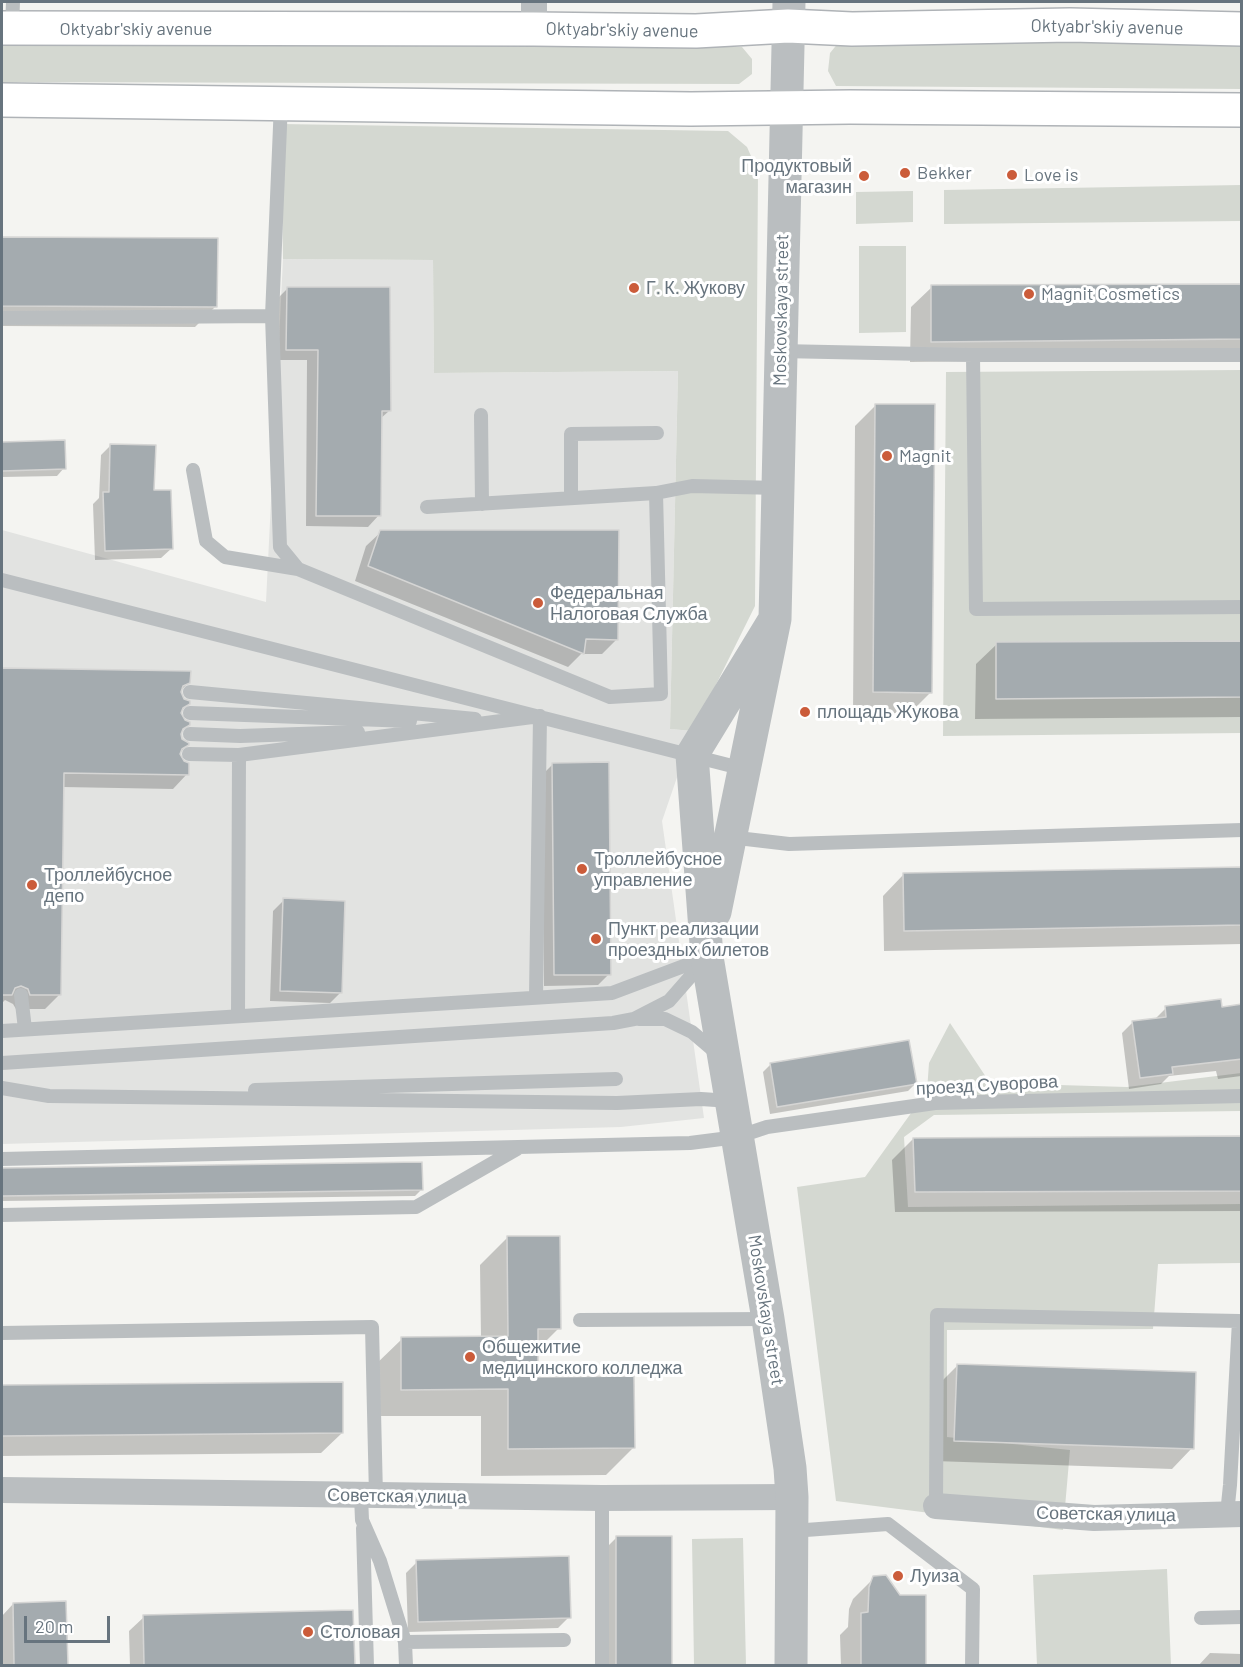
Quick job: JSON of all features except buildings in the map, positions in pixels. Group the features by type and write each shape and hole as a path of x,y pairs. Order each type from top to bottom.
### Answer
{"main road":[{"name":"Oktyabr'skiy avenue","path":"9,19 534,15 696,31 789,14 852,29 1070,25 1242,29"},
{"path":"2,100 692,109 786,107 1242,110"}],"street":[{"name":"Moskovskaya street","path":"789,14 774,619 744,769 717,821 707,957 768,1318 790,1468 792,1665"},
{"name":"Moskovskaya street","path":"707,957 717,821 692,755 774,619"},
{"name":"Советская улица","path":"2,1490 366,1504 602,1498 792,1497"},
{"name":"Советская улица","path":"936,1506 1094,1518 1234,1514"}],"lane":[{"path":"281,103 272,316 280,547 298,569"},
{"path":"2,318 272,316"},
{"path":"780,351 973,355 1242,355"},
{"path":"973,355 976,609 1242,607"},
{"path":"481,415 482,504"},
{"path":"571,498 571,434 657,433"},
{"path":"193,470 206,540 225,557 298,569 610,697 662,694 656,493"},
{"path":"427,507 656,493 692,486 779,488"},
{"path":"2,580 744,769"},
{"path":"190,692 500,721"},
{"path":"190,713 479,724"},
{"path":"189,754 239,755 540,716"},
{"path":"536,997 540,716"},
{"path":"190,734 240,736 448,728"},
{"path":"238,1016 239,755"},
{"path":"717,821 789,844 1242,831"},
{"path":"2,1031 612,993 707,957"},
{"path":"2,1063 613,1023 634,1018 669,1001 707,957"},
{"path":"21,995 26,1029"},
{"path":"634,1018 665,1018 692,1032 724,1060"},
{"path":"49,1096 616,1079"},
{"path":"2,1088 49,1096 617,1104 701,1099 731,1101"},
{"name":"проезд Суворова","path":"2,1159 690,1143 737,1137 767,1127 935,1103 1242,1096"},
{"path":"2,1215 416,1207 519,1148"},
{"path":"936,1506 937,1315 1239,1321 1230,1485 1234,1514"},
{"path":"580,1320 768,1318"},
{"path":"2,1333 372,1327 366,1504 367,1665"},
{"path":"602,1498 602,1665"},
{"path":"366,1504 380,1561 405,1642 406,1665"},
{"path":"790,1531 888,1524 973,1589 972,1665"},
{"path":"1200,1618 1242,1617"},
{"path":"405,1642 564,1640"}],"shaded area":[{"path":"1241,40 1241,89 836,86 828,71 830,53 839,42"},
{"path":"2,45 742,47 752,59 752,74 739,84 2,82"},
{"path":"281,124 728,131 747,147 758,172 755,606 693,731 670,729 678,371 434,373 433,260 283,259"},
{"path":"1241,185 1241,221 944,224 944,190"},
{"path":"913,191 913,222 856,224 856,192"},
{"path":"859,246 906,246 906,332 859,333"},
{"name":"Троллейбусное управление","path":"283,259 433,260 434,373 678,371 670,729 693,731 662,821 704,1118 621,1127 2,1144 2,530 266,602"},
{"path":"1241,370 1241,733 943,736 946,372"},
{"path":"950,1023 990,1083 1127,1087 1241,1073 1241,1111 934,1115 904,1137 908,1207 1241,1204 1241,1263 1158,1264 1153,1329 947,1330 947,1437 1070,1450 1063,1530 836,1501 797,1187 865,1177 927,1091 929,1063"},
{"path":"743,1538 746,1665 694,1665 692,1539"},
{"path":"1167,1569 1171,1665 1037,1665 1033,1575"}],"place":[{"name":"Bekker","path":"905,173"},
{"name":"Love is","path":"1012,175"},
{"name":"Продуктовый магазин","path":"864,176"},
{"name":"Г. К. Жукову","path":"634,288"},
{"name":"Magnit Cosmetics","path":"1029,294"},
{"name":"Magnit","path":"887,456"},
{"name":"Федеральная Налоговая Служба","path":"538,603"},
{"name":"площадь Жукова","path":"805,712"},
{"name":"Троллейбусное управление","path":"582,869"},
{"name":"Троллейбусное депо","path":"32,885"},
{"name":"Пункт реализации проездных билетов","path":"596,939"},
{"name":"Общежитие медицинского колледжа","path":"470,1357"},
{"name":"Луиза","path":"898,1576"},
{"name":"Столовая","path":"308,1632"}]}
